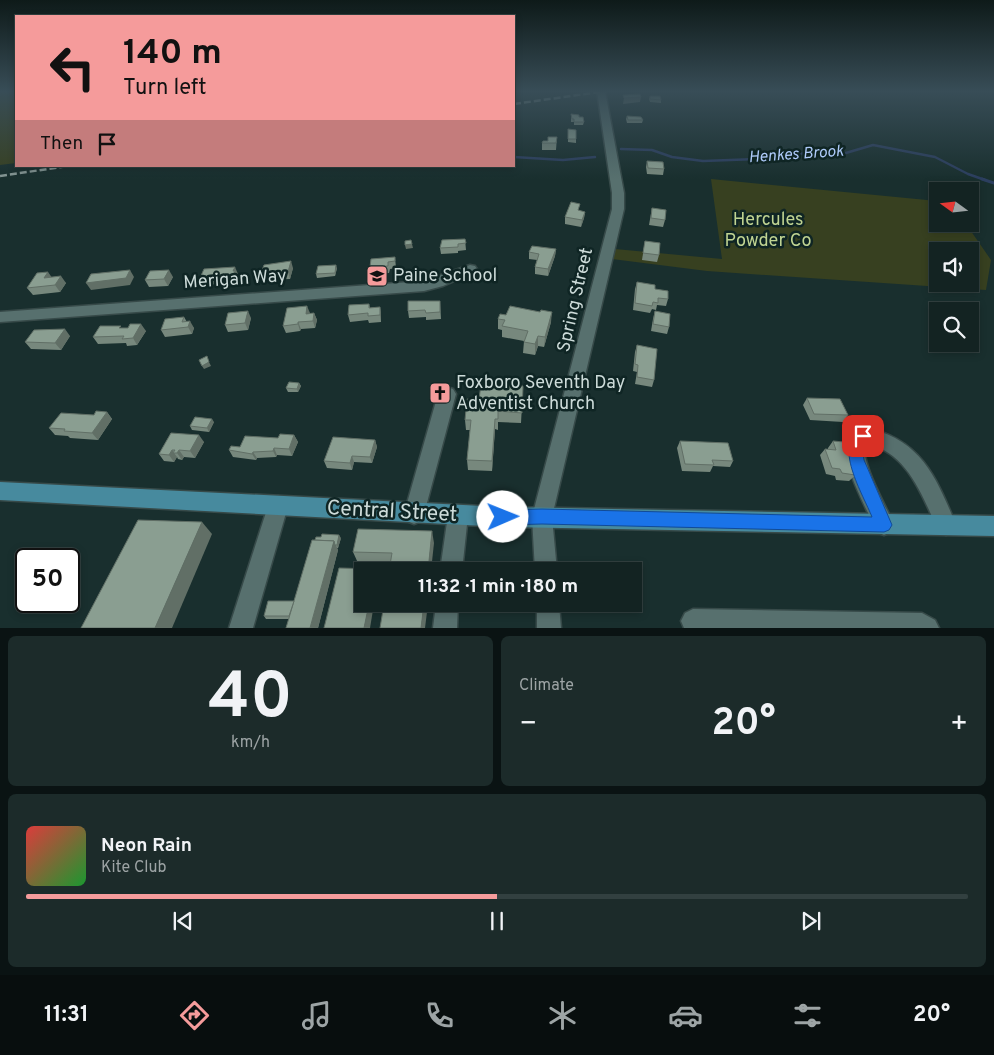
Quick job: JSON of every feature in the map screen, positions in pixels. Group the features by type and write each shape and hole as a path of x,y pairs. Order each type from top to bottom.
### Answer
{"main road":[{"name":"Central Street","path":"0,491 414,514 994,526"}],"street":[{"name":"Spring Street","path":"545,562 542,517 618,210 618,193 606,120"},
{"name":"Merigan Way","path":"0,317 424,286 470,269"},
{"path":"414,514 447,394"},
{"path":"884,525 856,460 855,448 858,440 863,436 877,436 895,445 910,458 946,525"},
{"path":"241,628 278,506"},
{"path":"452,562 458,515"},
{"path":"444,628 446,612"},
{"path":"549,612 550,628"},
{"path":"693,621 922,626 926,628"}],"green space":[{"path":"0,120 15,120 15,163 0,165"},
{"name":"Hercules Powder Co","path":"711,179 929,200 929,232 972,232 978,242 929,242 929,286 707,271 612,259 615,249 722,259"},
{"name":"Hercules Powder Co","path":"979,243 991,260 986,290 979,290"}],"building":[{"path":"574,120 584,120 584,122 574,122"},
{"path":"568,129 576,130 576,139 568,139"},
{"path":"548,137 557,137 556,143 542,143 543,141 548,141"},
{"path":"647,161 663,162 664,169 648,168"},
{"path":"571,202 580,204 578,210 585,212 582,220 565,217"},
{"path":"652,208 666,210 665,220 651,218"},
{"path":"465,239 466,243 458,244 458,247 440,248 442,240"},
{"path":"411,240 412,244 405,245 405,241"},
{"path":"645,241 660,243 659,255 643,253"},
{"path":"532,246 556,249 548,269 535,267 539,254 529,252"},
{"path":"395,257 395,261 388,262 388,266 370,267 371,259"},
{"path":"291,261 288,272 261,273 264,265"},
{"path":"336,265 335,273 316,274 318,266"},
{"path":"235,267 233,271 235,271 234,276 200,278 204,269"},
{"path":"130,270 126,278 86,283 91,274"},
{"path":"169,270 164,279 145,280 150,271"},
{"path":"48,272 44,278 61,276 55,285 27,288 37,273"},
{"path":"637,282 655,285 655,289 668,291 668,299 658,298 658,303 653,302 652,306 635,303"},
{"path":"408,301 440,301 440,312 426,313 425,310 408,311"},
{"path":"369,304 369,308 380,307 380,315 368,316 368,313 348,315 349,305"},
{"path":"307,306 306,314 314,313 313,321 283,326 287,308"},
{"path":"510,306 540,312 541,310 552,312 545,337 538,336 535,344 524,342 528,331 502,326 505,320 498,319 500,314 506,315"},
{"path":"248,311 245,323 225,325 228,313"},
{"path":"655,311 670,314 669,327 653,324"},
{"path":"184,317 182,322 190,321 188,327 161,330 165,319"},
{"path":"130,324 141,324 133,338 122,339 124,336 93,337 100,326 128,328"},
{"path":"65,329 55,343 25,342 34,330"},
{"path":"637,345 657,349 654,380 637,377 638,365 635,364"},
{"path":"207,356 209,362 202,366 199,360"},
{"path":"289,382 299,383 297,389 286,388"},
{"path":"481,384 523,386 522,413 498,411 498,419 495,419 492,461 467,460 471,420 465,420 467,399 479,400"},
{"path":"807,398 840,399 848,415 814,414"},
{"path":"96,411 107,412 92,433 49,428 61,413 94,415"},
{"path":"195,417 212,419 207,428 190,426"},
{"path":"171,433 199,435 190,451 179,450 177,453 173,453 175,450 172,450 169,455 159,454"},
{"path":"280,434 294,435 289,449 274,448 273,451 253,452 252,454 229,450 231,446 240,447 245,436 278,438"},
{"path":"333,437 375,440 370,457 352,456 350,463 324,461"},
{"path":"680,441 728,443 733,461 712,460 714,465 685,464"},
{"path":"833,441 844,442 847,451 854,452 861,470 852,469 855,475 842,473 840,469 832,468 825,449 836,450"},
{"path":"138,520 202,522 155,628 81,628"},
{"path":"358,529 432,531 429,562 390,562 392,553 353,552"},
{"path":"322,534 339,535 337,545 335,545 334,541 315,540 316,537 321,537"},
{"path":"312,540 334,541 310,628 286,628"},
{"path":"339,568 354,568 354,612 367,612 364,628 324,628"},
{"path":"268,601 294,601 289,616 264,616"},
{"path":"383,612 423,612 421,628 380,628"}],"waterway":[{"name":"Henkes Brook","path":"621,149 652,150 672,157 703,161 757,159 789,153 839,155 873,145 935,157 968,174 985,180"},
{"name":"Henkes Brook","path":"515,157 563,160 595,157"},
{"name":"Henkes Brook","path":"985,180 994,183"}],"railway":[{"path":"0,176 61,167"}],"place":[{"name":"Paine School","path":"377,276"},
{"name":"Foxboro Seventh Day Adventist Church","path":"440,393"}],"route":[{"path":"503,517 884,525 856,460 855,448 858,440 863,436"}]}
